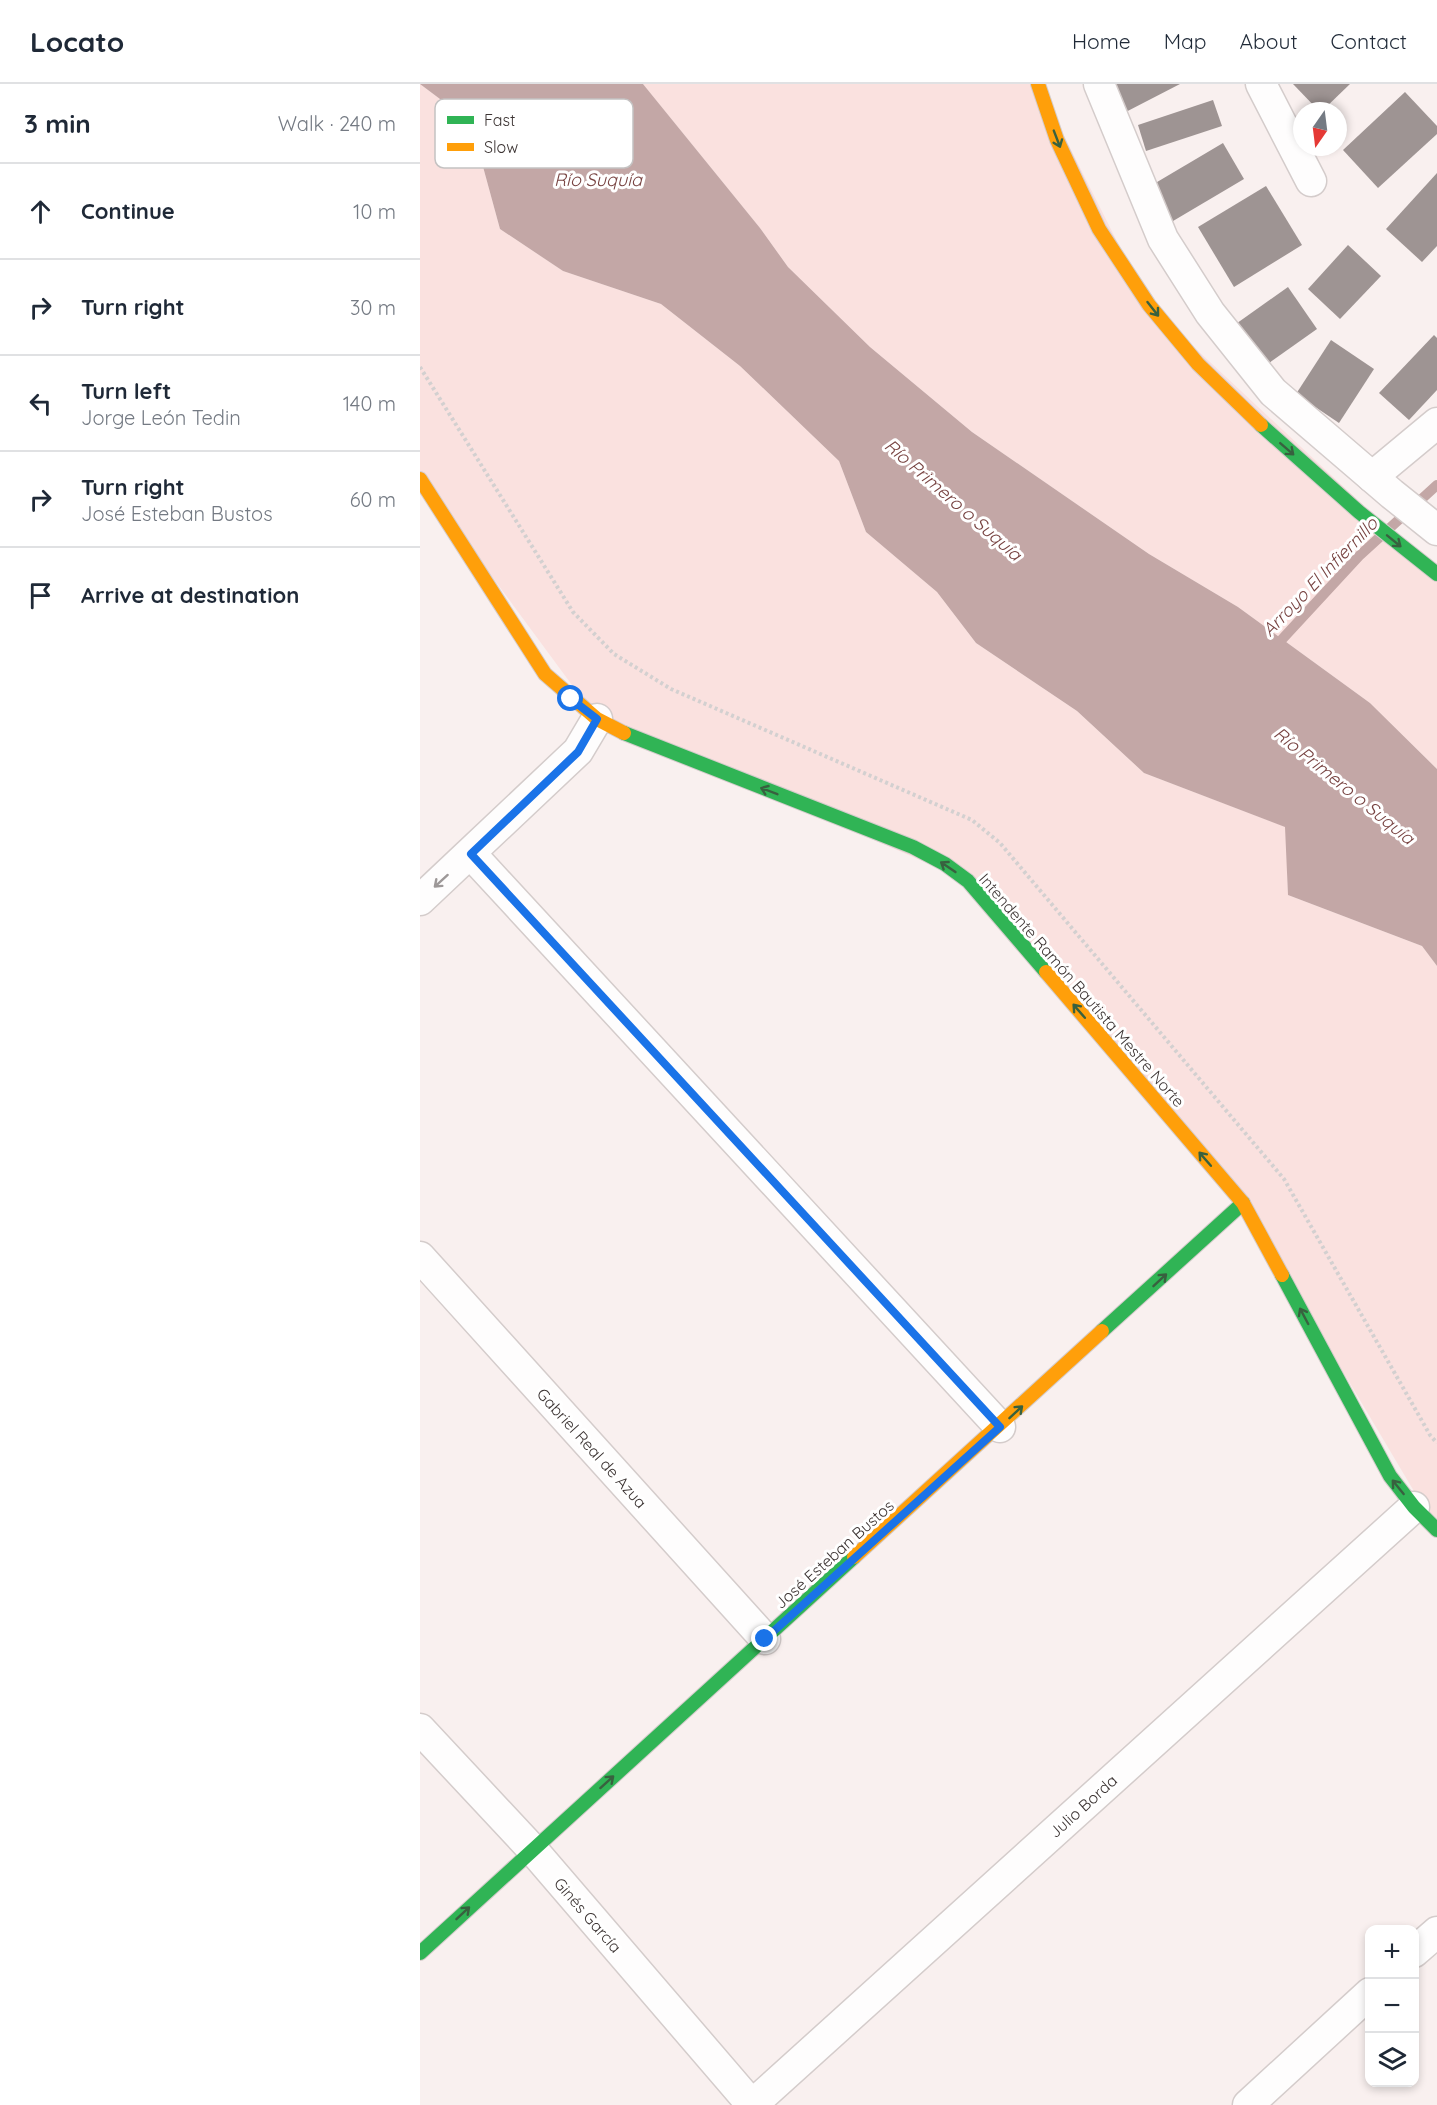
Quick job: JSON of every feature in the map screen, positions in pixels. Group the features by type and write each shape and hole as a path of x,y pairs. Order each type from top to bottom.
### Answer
{"main road":[{"path":"1038,84 1057,140 1099,229 1149,305 1198,364 1272,436 1359,512 1433,572"},
{"name":"Intendente Ramón Bautista Mestre Norte","path":"420,479 545,674 597,719 636,739 913,847 945,864 968,881 1244,1203 1390,1476 1414,1507 1437,1530"},
{"name":"José Esteban Bustos","path":"420,1953 1244,1203"}],"street":[{"path":"1099,84 1163,240 1210,313 1273,392 1437,530"},
{"path":"1261,84 1311,181"},
{"path":"1382,486 1437,423"},
{"path":"420,900 578,752 597,719"},
{"path":"471,854 1000,1427"},
{"name":"Gabriel Real de Azua","path":"420,1257 765,1639"},
{"name":"Julio Borda","path":"752,2105 1414,1507"},
{"name":"Ginés García","path":"420,1729 533,1850 752,2105"},
{"path":"1419,1948 1437,1932"},
{"path":"1248,2105 1365,1998"}],"shaded area":[{"path":"420,84 440,99 435,99 435,168 483,168 500,229 563,271 661,304 740,366 839,461 866,532 937,592 976,643 1077,711 1144,773 1286,827 1288,895 1422,946 1437,966 1437,1530 1243,1203 968,881 597,719 420,479"},
{"path":"643,84 1038,84 1149,305 1437,574 1437,769 1370,703 1238,607 1149,554 972,432 870,347 788,267 760,228"}],"water":[{"name":"Río Suquía","path":"420,84 643,84 760,228 788,267 870,347 972,432 1149,554 1238,607 1370,703 1437,769 1437,966 1422,946 1288,895 1285,827 1144,773 1077,711 976,643 937,592 866,532 839,461 740,366 661,304 563,271 500,229 483,168 633,168 633,99 440,99"}],"building":[{"path":"1110,84 1180,84 1118,116"},
{"path":"1293,84 1350,84 1331,102 1310,102"},
{"path":"1405,92 1437,126 1437,134 1378,188 1347,154 1347,146"},
{"path":"1213,100 1222,126 1146,151 1138,125"},
{"path":"1223,143 1244,179 1168,224 1147,188"},
{"path":"1437,173 1437,246 1422,262 1386,229"},
{"path":"1266,186 1302,245 1234,287 1198,227"},
{"path":"1348,245 1381,276 1340,319 1308,289"},
{"path":"1288,287 1317,329 1262,368 1233,326"},
{"path":"1434,335 1437,338 1437,390 1409,420 1379,393"},
{"path":"1331,340 1374,369 1339,423 1296,394"}],"waterway":[{"name":"Arroyo El Infiernillo","path":"1274,648 1359,556 1437,485"}],"traffic: fast":[{"path":"1261,425 1359,512 1437,574"},
{"path":"624,733 913,847 945,864 968,881 1046,972"},
{"path":"1102,1331 1243,1203"},
{"path":"1282,1275 1390,1476 1414,1507 1437,1530"},
{"path":"420,1953 854,1557"}],"traffic: slow":[{"path":"1038,84 1057,140 1099,229 1149,305 1198,364 1261,425"},
{"path":"420,479 545,674 597,719 624,733"},
{"path":"1046,972 1243,1203 1282,1275"},
{"path":"854,1557 1102,1331"}],"route":[{"path":"571,699 597,719 578,752 471,854 1000,1427 765,1639"}],"water label":[{"name":"Río Primero o Suquía","path":"953,500"},
{"name":"Río Primero o Suquía","path":"1344,786"}]}
